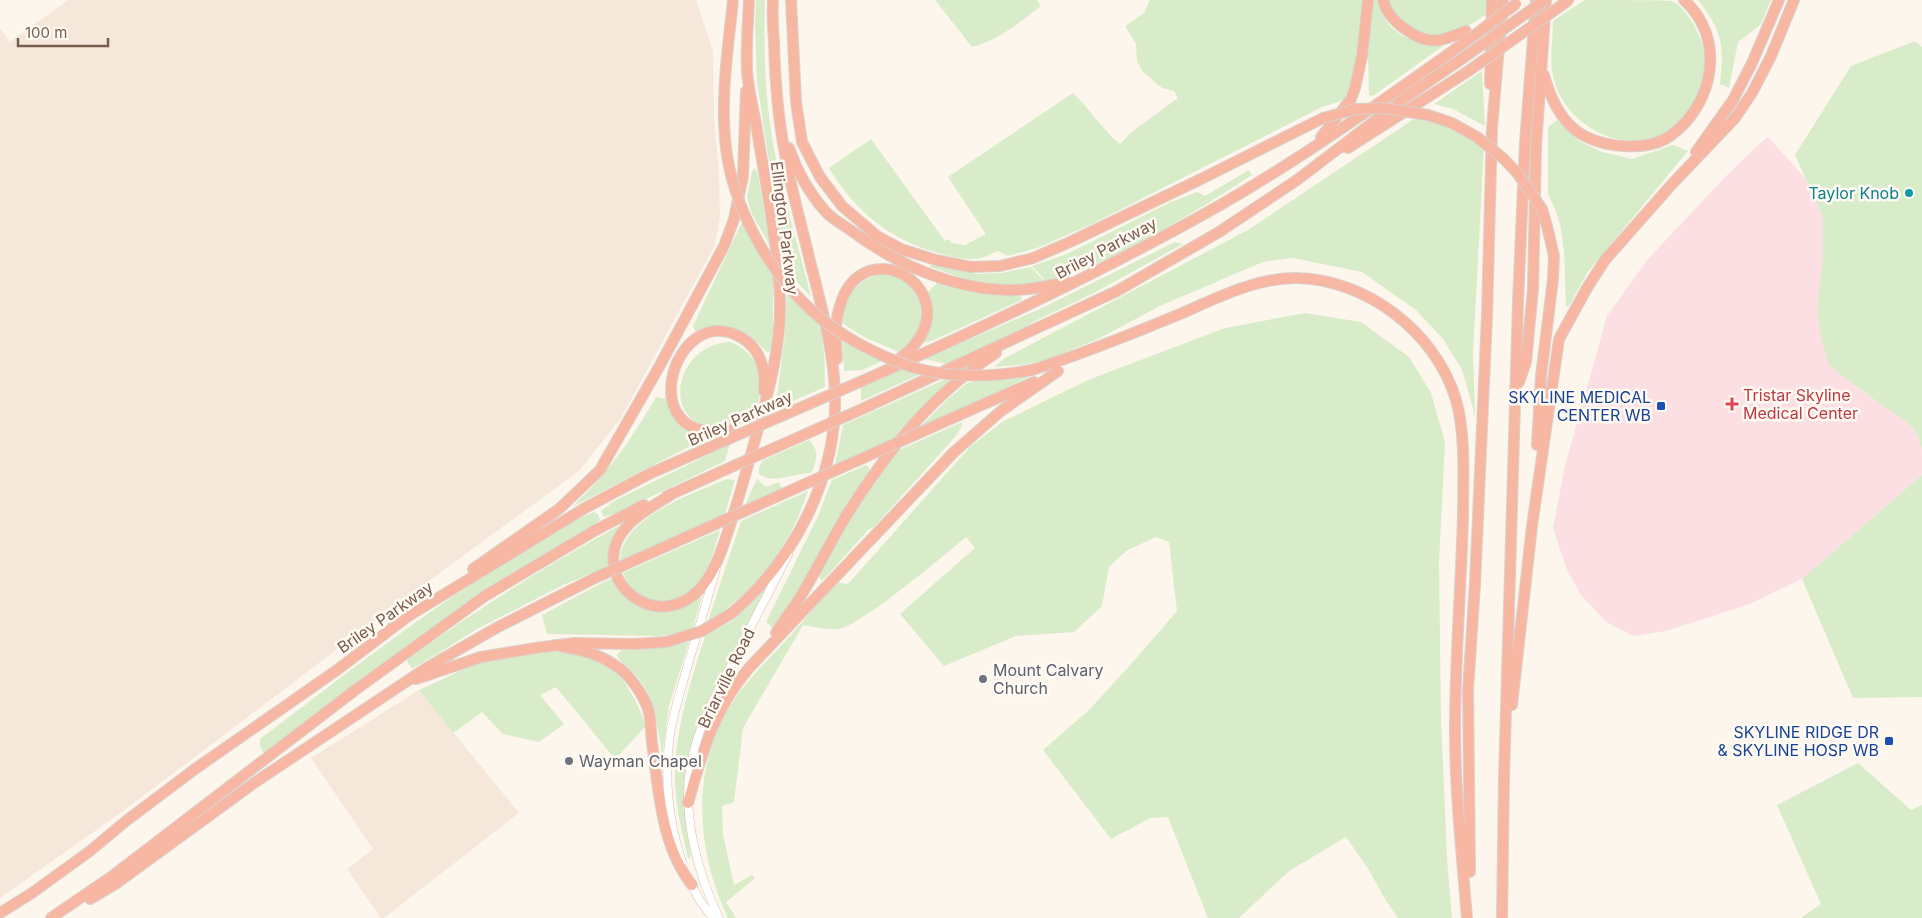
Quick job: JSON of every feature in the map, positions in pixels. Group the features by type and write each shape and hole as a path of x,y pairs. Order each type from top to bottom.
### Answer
{"highway":[{"path":"733,0 724,92 726,148 734,185 744,214 766,257 810,309 843,335 913,367 975,376 1003,375 1032,370 1066,359 1233,291 1273,280 1296,278 1341,285 1380,304 1426,344 1441,365 1450,383 1459,416 1463,482 1455,732 1469,918"},
{"name":"Ellington Parkway","path":"672,494 639,515 626,528 616,544 615,564 618,577 624,588 634,598 650,606 664,607 692,597 710,575 724,543 743,486 774,372 780,302 768,200 747,70 749,0"},
{"name":"Ellington Parkway","path":"406,683 481,657 555,645 666,642 702,631 732,613 751,595 774,569 813,507 822,485 828,460 836,394 827,328 784,153 774,74 773,0"},
{"path":"791,0 795,94 802,142 820,177 842,206 878,236 902,249 936,260 971,267 1000,266 1033,258 1063,246 1323,118 1356,109 1384,108 1428,115 1452,123 1477,137 1504,159 1518,174 1542,209 1554,256 1541,376 1532,526"},
{"path":"1290,161 1324,134 1350,99 1359,73 1368,0"},
{"path":"1383,0 1404,29 1422,39 1439,40 1467,36 1519,2"},
{"path":"1469,918 1468,690 1487,325 1492,128 1503,0"},
{"path":"1502,918 1504,778 1518,302 1524,143 1536,0"},
{"path":"1516,390 1526,362 1533,289 1536,146 1546,0"},
{"path":"762,655 806,589 859,496 920,414 952,385 1004,348 1076,315 1219,232 1297,180 1406,98 1546,0"},
{"path":"1297,180 1310,175 1467,72 1569,0"},
{"path":"1543,51 1544,74 1548,88 1559,109 1573,128 1587,136 1616,145 1630,147 1655,143 1669,137 1690,117 1699,104 1708,82 1711,59 1707,36 1698,17 1684,0"},
{"path":"1673,183 1733,100 1752,63 1778,0"},
{"path":"1504,778 1532,526 1559,339 1605,260 1673,183 1735,118 1752,93 1771,56 1794,0"},
{"path":"1492,2 1489,78 1492,128"},
{"name":"Briley Parkway","path":"0,913 32,893 90,851 195,769 337,670 407,617 585,508 649,474 862,382 1080,280 1222,203 1290,161 1398,90 1467,36"},
{"path":"407,617 559,509 600,470 659,367 724,246 734,219 743,176 747,70"},
{"path":"781,124 792,158 806,186 826,212 862,239 893,258 943,279 972,286 1007,290 1037,288 1080,280"},
{"path":"836,394 837,319 842,299 849,287 858,278 871,271 888,268 902,272 919,287 925,300 927,312 926,325 921,337 908,352 874,376"},
{"path":"57,918 152,852 354,691 485,596 594,531 647,504 862,410 1117,291"},
{"path":"764,410 764,369 759,356 747,341 736,334 722,332 707,334 695,340 679,357 671,376 670,389 676,409 683,419 700,430 712,433 764,423"},
{"path":"152,852 385,694 406,683 428,667 464,646 595,578 1058,371 1112,341"},
{"path":"688,803 712,724 739,679 954,452 1000,411 1058,371"},
{"path":"555,645 591,653 615,664 631,681 643,698 649,712 660,799 668,837 682,872 692,885"},
{"path":"51,918 114,880"}],"main road":[{"name":"Briarville Road","path":"719,918 710,900 699,864 688,803 691,764 700,730 714,697 813,507"},
{"name":"Briarville Road","path":"713,918 700,901 681,858 674,832 667,764 670,733 677,701 724,543"}],"shaded area":[{"path":"68,0 696,0 713,51 714,119 719,173 720,216 715,245 621,418 579,471 385,613 126,809 0,898 0,28 10,42"},
{"name":"Tristar Skyline Medical Center","path":"1768,137 1806,179 1823,217 1823,257 1854,385 1908,423 1917,434 1922,449 1922,475 1802,579 1750,604 1666,631 1633,636 1606,622 1581,595 1567,570 1553,528 1565,466 1607,316 1647,260 1726,176"},
{"path":"419,690 519,813 384,918 381,918 347,869 373,849 311,758"}],"green space":[{"path":"756,0 765,0 766,80 775,155 811,297 785,269 757,82"},
{"path":"935,0 1037,0 1041,6 1000,36 972,47"},
{"path":"1150,0 1363,0 1357,67 1344,100 1322,107 1094,223 1040,247 1008,256 998,251 979,258 962,258 938,253 904,240 862,210 829,168 871,139 945,241 949,239 951,243 965,245 986,234 948,177 1073,93 1120,144 1133,131 1178,98 1174,91 1162,88 1143,72 1137,61 1136,44 1125,26 1144,13"},
{"path":"1372,0 1378,0 1386,21 1401,35 1432,45 1443,46 1373,96 1369,95 1368,54"},
{"path":"1387,0 1487,0 1487,14 1467,27 1440,37 1427,35 1410,27 1394,13"},
{"path":"1585,0 1672,1 1682,8 1693,23 1705,54 1706,79 1691,109 1684,118 1666,133 1640,141 1622,140 1605,136 1590,128 1576,117 1565,103 1557,88 1552,71 1553,21"},
{"path":"1698,0 1771,0 1761,24 1738,42 1729,88 1720,84 1722,59 1717,30"},
{"path":"1915,41 1922,47 1922,449 1917,434 1908,423 1829,365 1821,337 1817,309 1823,257 1823,217 1795,155 1851,66"},
{"path":"1482,71 1485,126 1453,109 1434,104"},
{"path":"1417,117 1444,123 1484,146 1473,353 1474,418 1462,370 1443,339 1416,310 1362,272 1293,258 1263,262 1160,306 1098,339 1051,358 1029,364 994,367 1005,358 1248,230"},
{"path":"1557,120 1578,140 1602,152 1632,159 1673,145 1688,151 1587,273 1569,306 1566,307 1564,252 1560,224 1548,194 1548,127"},
{"path":"755,168 758,175 770,246 752,214 747,198 752,171"},
{"path":"1249,170 1252,175 1161,231 1100,262 1056,279 1011,285 988,284 930,267 930,265 974,271 975,274 1001,273 1031,267 1043,280 1032,266 1067,254 1171,202 1197,192 1205,196"},
{"path":"743,220 752,242 773,274 773,335 771,348 768,353 743,332 732,330 702,333 696,332 693,326"},
{"path":"1175,242 1183,244 1092,294 1031,323 1032,326 946,364 924,359 1042,308"},
{"path":"888,273 908,281 921,299 922,322 916,335 899,352 864,337 842,323 846,303 855,288 869,278"},
{"path":"938,282 958,289 979,293 1021,296 1022,300 934,340 920,344 931,321 931,303 928,292"},
{"path":"787,290 815,317 823,340 825,387 793,401 777,398 785,334"},
{"path":"1305,313 1361,322 1409,357 1431,393 1445,442 1439,563 1441,719 1447,858 1452,918 1398,918 1369,870 1346,837 1289,871 1239,918 1208,918 1168,817 1150,818 1111,839 1043,750 1089,710 1177,611 1169,542 1156,537 1126,551 1109,567 1102,606 1074,632 1016,636 944,666 900,614 975,548 966,537 902,589 849,625 834,629 803,625 743,728 734,802 722,806 723,834 734,885 752,875 755,878 726,902 736,918 728,918 717,892 704,838 702,809 704,781 709,754 718,728 732,703 753,676 837,582 848,584 971,446 1002,422 1088,380 1225,328"},
{"path":"842,338 884,360 862,370 844,371"},
{"path":"729,342 742,348 757,365 761,380 759,399 754,418 732,427 708,427 692,419 683,406 680,390 684,374 693,359 709,347"},
{"path":"905,367 925,372 861,401 861,386"},
{"path":"1028,375 1029,377 918,429 966,384 982,379"},
{"path":"948,378 949,383 895,439 835,465 843,425"},
{"path":"656,397 668,399 689,428 700,435 708,437 572,507 608,469 638,427"},
{"path":"962,422 962,426 955,437 874,527 868,530 821,581 819,576 859,504 897,451"},
{"path":"809,440 816,450 813,470 810,473 777,479 759,474 762,461"},
{"path":"730,444 725,461 615,514 604,517 601,511 614,501"},
{"path":"866,465 869,467 870,473 804,585 773,628 766,622 818,516 832,480"},
{"path":"1922,475 1922,697 1853,698 1802,579"},
{"path":"727,479 735,480 725,514 620,561 623,545 632,532 645,520 678,500"},
{"path":"757,479 766,487 779,482 782,489 745,505"},
{"path":"808,491 792,530 770,565 742,596 708,621 741,521"},
{"path":"594,512 598,514 600,520 595,524 496,584 269,750 263,752 260,746 260,739 413,625 476,581 571,522"},
{"path":"624,523 612,565 563,585 479,628 412,669 407,662 408,659 434,640 487,605"},
{"path":"720,530 706,571 691,592 680,599 666,601 646,598 627,582 623,573"},
{"path":"615,577 642,603 656,611 670,611 690,603 700,595 702,596 693,628 659,636 547,634 542,615"},
{"path":"767,588 699,727 687,817 691,853 690,858 688,858 677,801 675,763 680,726 694,672 705,636 732,621"},
{"path":"689,642 669,706 662,756 655,715 649,696 638,678 617,656 622,650 659,648"},
{"path":"563,651 591,658 607,665 620,676 635,701 646,726 615,759 556,687 540,695 564,724 539,742 503,734 482,712 453,733 419,690 488,658 529,652"},
{"path":"1858,763 1911,810 1922,805 1922,918 1801,918 1821,904 1777,805"}],"place":[{"name":"Taylor Knob","path":"1909,193"},
{"name":"Tristar Skyline Medical Center","path":"1732,404"},
{"name":"SKYLINE MEDICAL CENTER WB","path":"1661,406"},
{"name":"Mount Calvary Church","path":"983,679"},
{"name":"SKYLINE RIDGE DR & SKYLINE HOSP WB","path":"1889,741"},
{"name":"Wayman Chapel","path":"569,761"}]}
